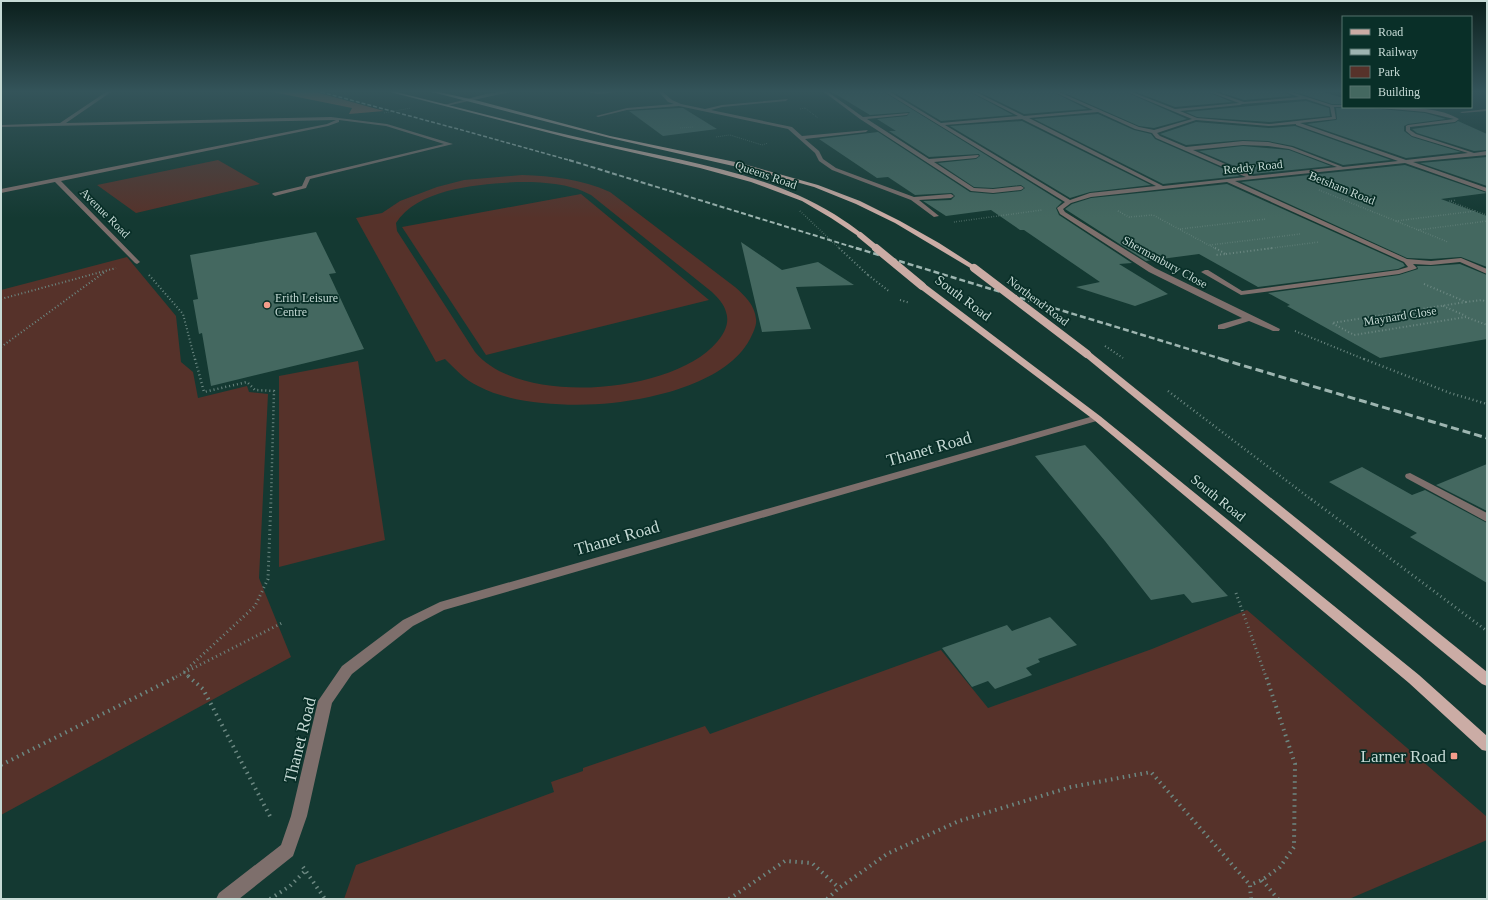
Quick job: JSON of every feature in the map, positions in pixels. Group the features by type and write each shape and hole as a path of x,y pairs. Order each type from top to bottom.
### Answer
{"main road":[{"name":"Queens Road","path":"559,134 739,176 770,186 804,200 860,235 922,286"},
{"name":"Queens Road","path":"599,134 753,168 816,186 866,206 913,229 974,268"},
{"name":"Northend Road","path":"974,268 1087,354"},
{"name":"South Road","path":"922,286 1097,418 1414,679 1487,745"},
{"name":"South Road","path":"1087,354 1487,680"}],"street":[{"name":"Avenue Road","path":"1,191 283,134"},
{"path":"275,194 304,187 308,178 450,144 417,134"},
{"path":"796,134 817,152 821,160 834,169 913,199 936,216"},
{"path":"800,138 838,134"},
{"path":"887,134 973,190 983,192 1021,188"},
{"path":"957,134 1069,202 1060,208"},
{"path":"1058,134 1162,187"},
{"path":"1156,134 1185,149 1253,178"},
{"path":"1327,134 1487,190"},
{"path":"1412,134 1476,154"},
{"path":"1185,149 1243,143 1268,144 1290,148 1344,168"},
{"name":"Reddy Road","path":"1069,202 1090,195 1487,153"},
{"path":"928,161 976,156"},
{"name":"Avenue Road","path":"56,180 137,262"},
{"path":"1228,180 1406,260 1431,263 1461,260 1487,272"},
{"path":"913,199 951,196"},
{"name":"Shermanbury Close","path":"1060,208 1062,213 1152,270 1249,318 1276,328"},
{"path":"1205,272 1241,293 1399,272 1413,268 1406,260"},
{"path":"1221,327 1249,318"},
{"name":"Thanet Road","path":"287,850 299,816 325,701 347,670 408,622 440,607 1097,418"},
{"path":"1410,476 1487,518"},
{"path":"225,899 287,850"}],"path":[{"path":"716,137 729,135"},
{"name":"Betsham Road","path":"1282,175 1452,244"},
{"name":"Betsham Road","path":"1456,200 1449,201 1487,215"},
{"path":"913,229 971,219 1060,208"},
{"path":"800,211 868,275 890,292"},
{"name":"Betsham Road","path":"1395,221 1475,211"},
{"path":"1179,229 1304,214"},
{"path":"1147,216 1153,215 1226,254"},
{"name":"Betsham Road","path":"1418,230 1487,221"},
{"path":"1209,245 1337,229"},
{"path":"1213,256 1355,238"},
{"path":"1,300 137,262 183,314 204,392 248,382 255,390 274,391 273,462 268,579 255,606 184,672"},
{"path":"1,347 108,270"},
{"name":"Maynard Close","path":"1399,272 1466,302"},
{"name":"Maynard Close","path":"1466,316 1354,335 1332,322 1466,302 1482,300 1487,302"},
{"path":"1443,306 1487,325"},
{"path":"1276,328 1284,327 1450,393 1487,404"},
{"path":"1123,358 1129,363"},
{"path":"1167,391 1487,631"},
{"path":"1236,593 1258,651 1295,764 1294,847 1280,867 1262,880 1250,885"},
{"path":"1,765 284,622"},
{"path":"184,672 203,689 287,850 306,870 325,899"},
{"path":"827,899 839,888 887,854 959,821 1071,787 1151,772 1250,885 1251,899"},
{"path":"729,899 785,861 812,863 839,888"},
{"path":"270,899 290,886 306,870"},
{"path":"1262,880 1278,899"}],"green space":[{"path":"218,160 260,184 136,213 97,185"},
{"path":"522,175 545,176 578,181 610,192 735,287 745,297 754,309 756,319 750,339 739,354 725,366 708,377 669,392 630,401 580,405 525,401 492,392 473,384 445,359 436,362 356,218 382,213 400,201 437,187 464,180","holes":["517,182 546,183 565,186 591,195 719,299 725,309 727,324 717,342 696,360 667,373 633,383 596,387 560,387 526,381 497,369 475,352 397,231 396,223 406,211 419,202 434,195 450,190 485,184"]},
{"path":"581,194 709,300 486,355 402,227"},
{"path":"127,257 176,316 181,362 193,372 198,398 247,386 249,392 268,394 259,578 291,657 1,815 1,290"},
{"path":"358,361 385,540 279,567 279,376"},
{"path":"1247,610 1486,816 1487,840 1349,899 344,899 356,865 554,792 551,782 583,771 583,768 705,726 710,734 941,650 988,708 1152,649"}],"building":[{"path":"660,134 678,134 663,136"},
{"path":"861,134 881,134 970,192 993,194 1021,191 1025,188 1021,185 993,188 974,187 938,163 976,159 980,156 979,154 929,157 894,134 952,134 1062,202 1056,208 1059,215 1132,263 1119,264 1168,294 1135,306 1076,287 1100,282 1024,230 1020,230 991,210 946,216 923,201 951,200 955,196 952,193 915,195 888,177 877,178 819,139"},
{"path":"963,134 1048,134 1151,185 1090,192 1070,198"},
{"path":"1064,134 1151,134 1155,139 1240,176 1163,184"},
{"path":"1160,134 1318,134 1391,160 1343,165 1293,146 1268,141 1243,140 1186,145"},
{"path":"1336,134 1408,134 1412,137 1461,152 1406,158"},
{"path":"1420,134 1487,134 1487,150 1474,151"},
{"path":"1243,146 1289,150 1331,166 1253,174 1199,151"},
{"path":"1487,157 1487,186 1420,163"},
{"path":"1405,165 1487,193 1441,199 1487,216 1487,267 1461,257 1431,259 1407,258 1241,182"},
{"path":"1227,184 1403,263 1405,266 1398,269 1258,287 1199,254 1146,261 1065,209 1072,204 1091,198"},
{"name":"Erith Leisure Centre","path":"316,232 336,273 329,274 364,349 211,386 202,333 199,334 193,300 198,299 190,255"},
{"path":"741,242 782,270 818,262 854,285 796,287 811,329 762,332"},
{"path":"1460,264 1487,275 1487,339 1380,358 1287,306 1290,305 1268,293 1399,275 1418,269 1417,266"},
{"path":"1085,445 1228,596 1192,603 1184,594 1151,600 1035,456"},
{"path":"1487,464 1487,511 1436,485"},
{"path":"1362,467 1412,495 1425,490 1487,523 1487,583 1410,537 1417,533 1329,482"},
{"path":"1050,617 1077,645 1038,659 1040,662 1026,668 1032,675 995,689 988,681 972,687 942,648 1007,625 1012,631"}],"railway":[{"path":"476,134 572,161"},
{"path":"569,160 859,249"},
{"path":"856,248 1225,360"},
{"path":"1221,359 1487,438"}],"place":[{"name":"Erith Leisure Centre","path":"267,305"},
{"name":"Larner Road","path":"1454,756"}]}
